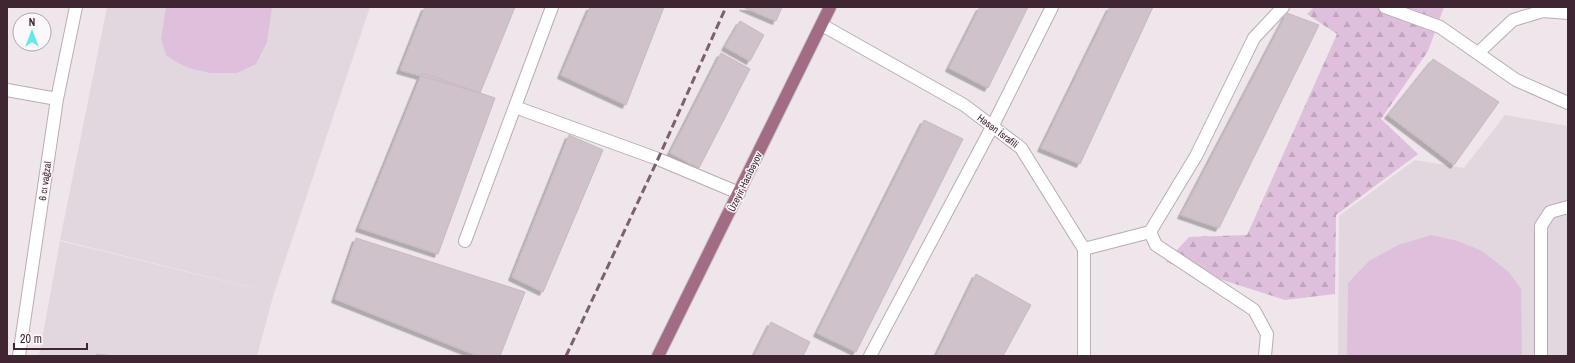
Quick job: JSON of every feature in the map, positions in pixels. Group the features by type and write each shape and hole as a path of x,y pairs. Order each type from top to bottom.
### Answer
{"main road":[{"name":"Üzeyir Hacıbəyov","path":"658,356 830,7"}],"street":[{"name":"6 cı vağzal","path":"19,356 57,99 76,7"},
{"path":"465,241 552,7"},
{"path":"870,356 992,126 1052,7"},
{"path":"1084,356 1084,249 1150,232 1196,156 1254,38 1282,7"},
{"path":"1385,7 1440,26 1516,80 1568,103"},
{"path":"1478,53 1513,20 1543,9 1568,13"},
{"name":"Həsən İsrafili","path":"822,24 964,106 1021,148 1084,249"},
{"path":"7,90 57,99"},
{"path":"515,107 658,159 739,193"},
{"path":"1541,356 1541,226 1550,212 1568,207"},
{"path":"1150,232 1156,245 1254,310 1267,334 1265,356"}],"shaded area":[{"path":"107,7 370,7 274,293 60,240"},
{"path":"1505,115 1568,126 1568,356 1338,356 1339,216 1415,160 1464,168"},
{"path":"60,241 274,293 257,356 39,356"}],"green space":[{"path":"166,7 272,7 267,42 256,64 237,73 210,73 189,68 166,55 161,39"},
{"path":"1314,7 1444,7 1428,51 1381,119 1418,154 1336,215 1335,294 1285,300 1166,262 1189,237 1247,235 1337,34 1307,14"},
{"path":"1431,235 1458,241 1482,251 1509,272 1521,289 1522,356 1347,356 1348,283 1369,261 1398,245"}],"building":[{"path":"425,7 515,7 480,93 400,70"},
{"path":"590,7 664,7 626,105 561,75"},
{"path":"743,7 782,7 776,21"},
{"path":"980,7 1028,7 988,88 949,68"},
{"path":"1110,7 1153,7 1080,164 1041,148"},
{"path":"1287,13 1319,25 1219,228 1181,215"},
{"path":"740,21 764,35 750,61 725,47"},
{"path":"721,53 750,69 699,168 670,153"},
{"path":"1433,59 1499,102 1454,165 1388,115"},
{"path":"422,73 495,98 438,254 359,228"},
{"path":"924,120 963,139 856,352 817,333"},
{"path":"569,135 603,150 543,292 512,277"},
{"path":"356,238 525,292 500,356 478,356 335,299"},
{"path":"976,274 1031,305 1003,356 936,356"},
{"path":"771,322 810,342 803,356 754,356"},
{"path":"96,354 114,356 96,356"}],"railway":[{"path":"566,356 658,159 726,7"}]}
